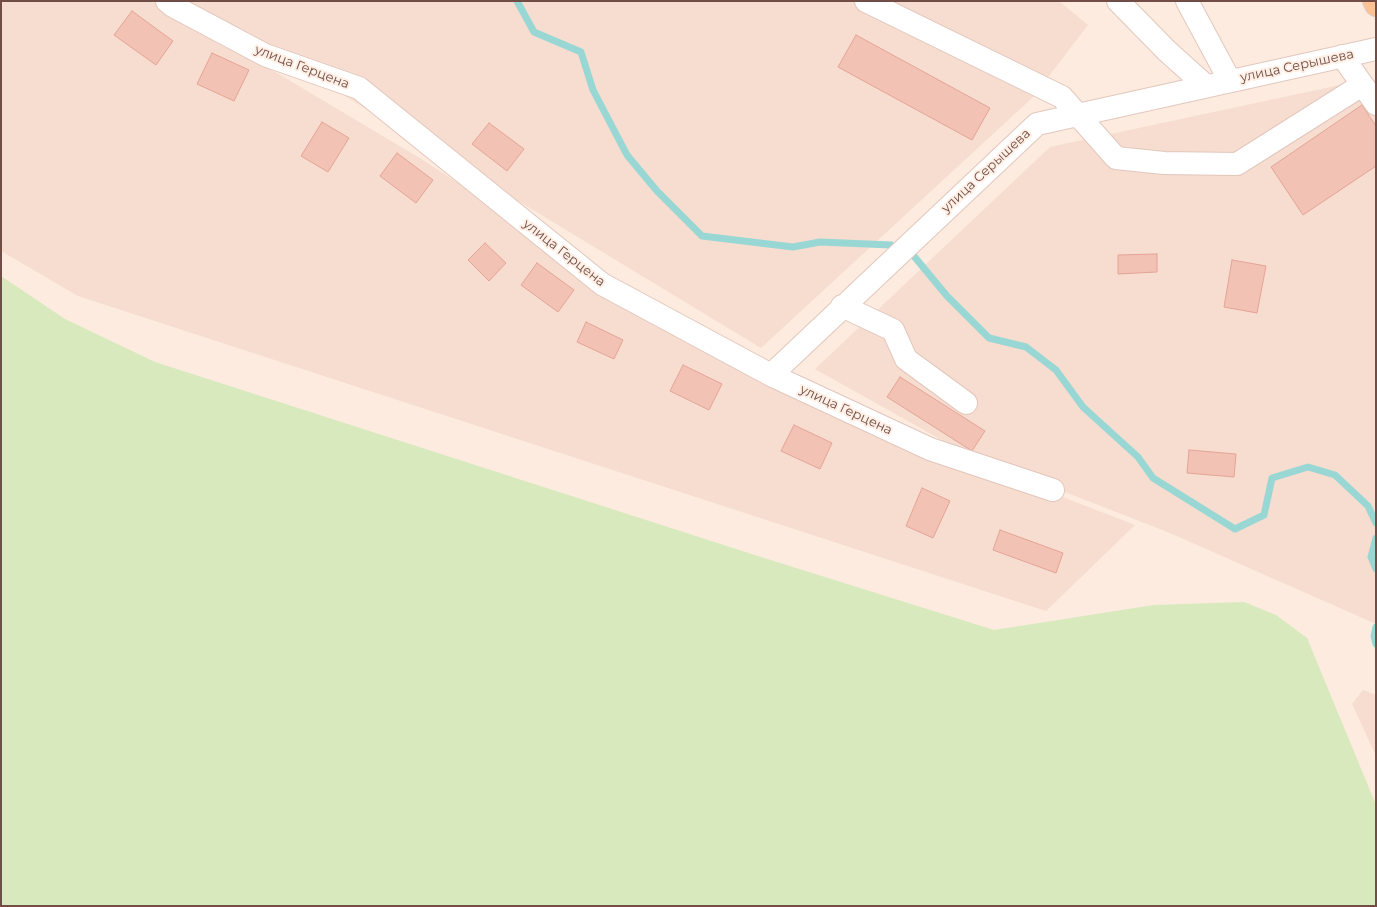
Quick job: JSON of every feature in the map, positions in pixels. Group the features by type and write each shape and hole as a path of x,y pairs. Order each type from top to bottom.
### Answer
{"main road":[{"path":"1374,1 1376,6"}],"street":[{"name":"улица Герцена","path":"168,1 173,6 266,55 359,88 602,284 771,375 930,449 1053,490"},
{"path":"866,1 1062,97 1116,158 1164,163 1237,164 1362,85"},
{"path":"1118,1 1167,51 1206,86"},
{"path":"1187,1 1230,81"},
{"name":"улица Серышева","path":"771,375 842,306 1037,124 1376,49"},
{"path":"1342,56 1376,104"},
{"path":"842,306 893,330 906,359 966,403"}],"shaded area":[{"path":"1,1 156,1 423,160 748,375 1135,525 1046,611 78,296 1,251"},
{"path":"188,1 1059,1 1088,25 1032,98 761,348"},
{"path":"1368,79 1376,93 1376,624 1170,533 965,453 815,369 1050,147"},
{"path":"1363,690 1376,695 1376,756 1352,704"}],"green space":[{"path":"1,276 65,319 155,362 761,557 994,630 1154,605 1244,602 1276,615 1307,638 1376,805 1376,906 1,906"}],"building":[{"path":"132,11 173,41 156,65 114,35"},
{"path":"856,35 990,108 972,140 838,67"},
{"path":"212,53 249,70 234,101 197,84"},
{"path":"1362,105 1376,126 1376,166 1303,215 1271,167"},
{"path":"322,122 349,138 328,172 301,156"},
{"path":"489,123 524,149 507,171 472,144"},
{"path":"397,153 433,180 416,203 380,176"},
{"path":"485,243 506,263 489,281 468,260"},
{"path":"1157,254 1157,272 1118,274 1118,255"},
{"path":"1232,260 1266,266 1257,313 1224,307"},
{"path":"537,263 574,290 558,312 521,285"},
{"path":"586,322 623,340 614,359 577,342"},
{"path":"683,365 722,384 709,410 670,391"},
{"path":"900,377 985,431 972,451 887,397"},
{"path":"794,425 832,443 820,469 781,451"},
{"path":"1189,450 1236,454 1234,477 1187,473"},
{"path":"922,488 950,501 933,538 906,526"},
{"path":"1000,530 1063,553 1056,573 993,550"}],"waterway":[{"path":"517,1 534,32 581,52 593,90 627,155 657,191 702,236 793,247 820,242 891,245"},
{"path":"913,255 947,296 989,338 1026,347 1056,370 1083,407 1138,457 1153,478 1235,529 1264,515 1272,478 1308,467 1335,475 1368,506 1376,523"},
{"path":"1376,538 1371,557 1376,569"},
{"path":"1376,627 1374,636 1376,644"}]}
